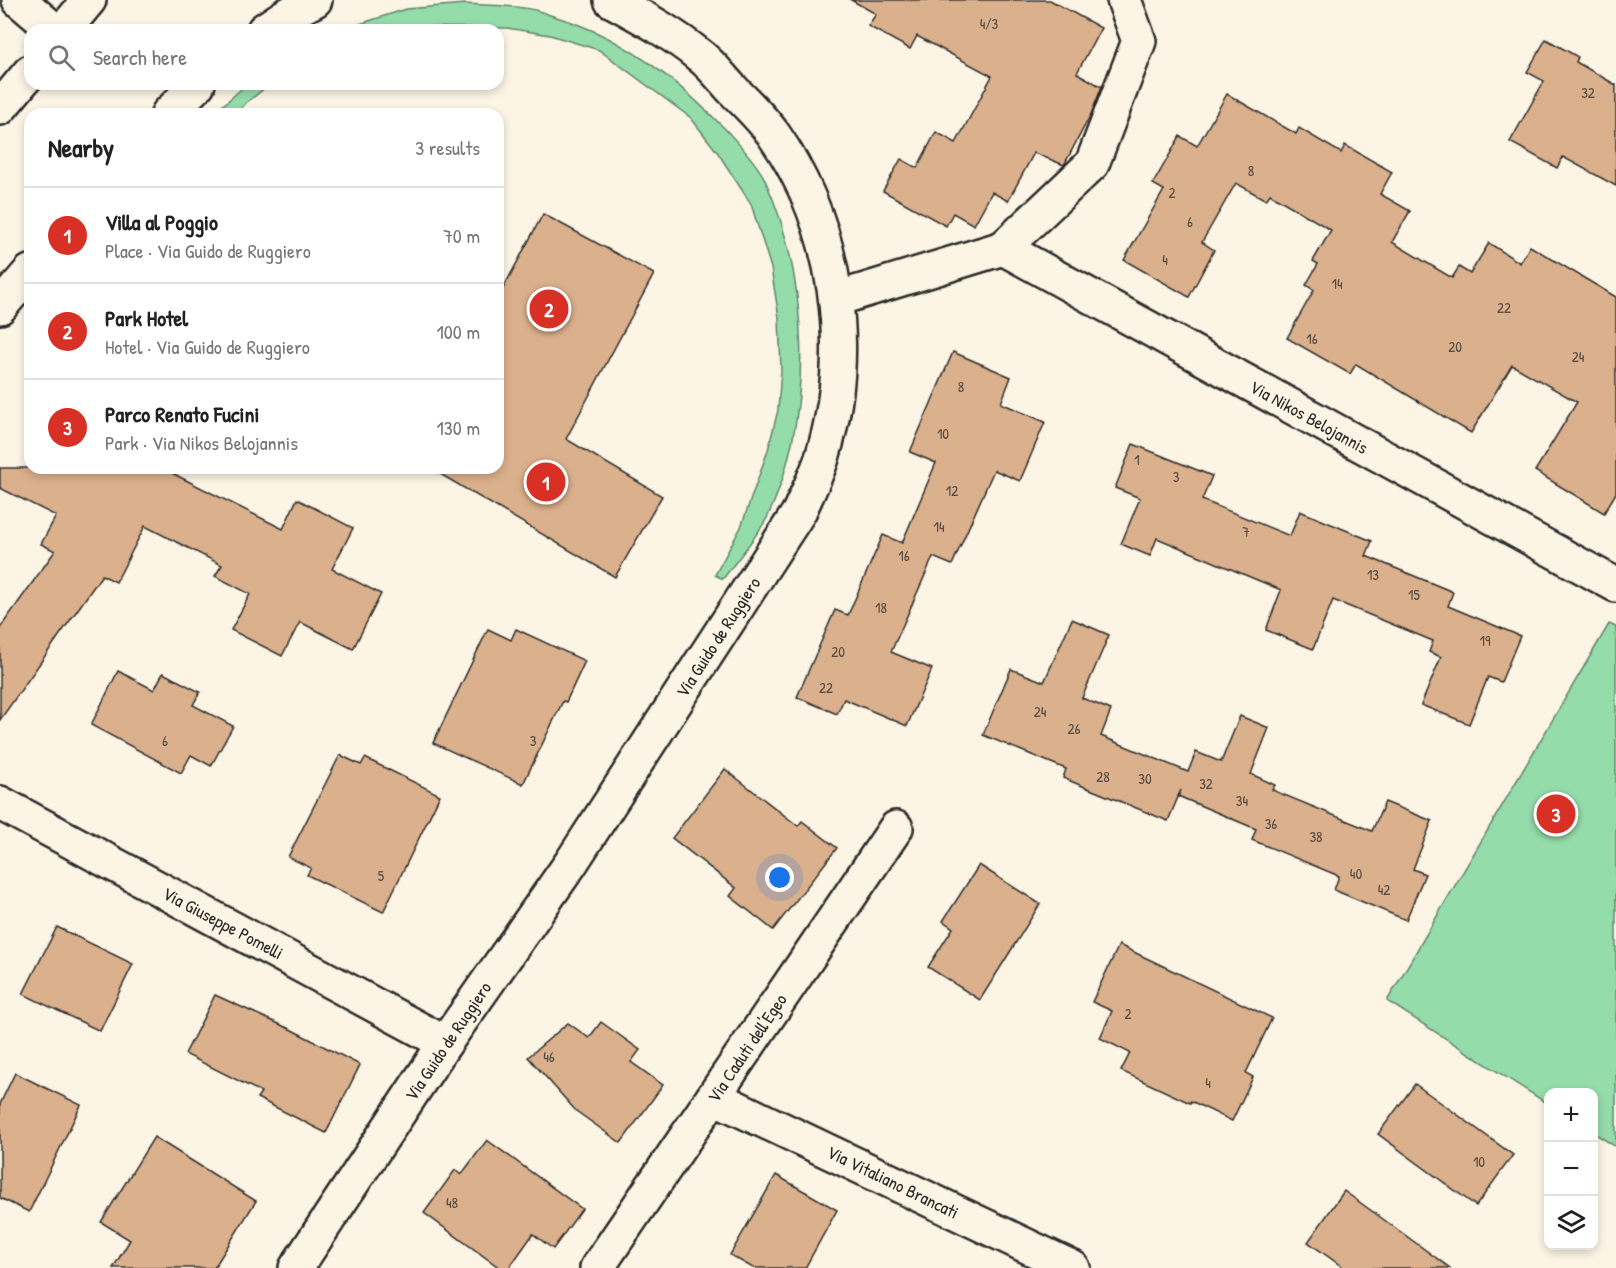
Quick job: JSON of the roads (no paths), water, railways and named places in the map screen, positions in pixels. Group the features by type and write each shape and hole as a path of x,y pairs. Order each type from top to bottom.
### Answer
{"street":[{"path":"19,0 47,24"},
{"path":"69,24 89,0"},
{"path":"272,24 315,0"},
{"name":"Via Guido de Ruggiero","path":"296,1268 445,1043 570,863 799,512 822,458 836,397 840,344 836,299 823,241 807,196 774,135 702,57 665,29 611,0"},
{"path":"836,299 1003,248 1092,164 1139,41 1124,0"},
{"path":"0,108 24,79"},
{"path":"174,108 192,90"},
{"name":"Via Nikos Belojannis","path":"1003,248 1616,585"},
{"path":"0,307 24,279"},
{"name":"Via Giuseppe Pomelli","path":"0,803 445,1043"},
{"name":"Via Caduti dell'Egeo","path":"597,1268 896,828"},
{"name":"Via Vitaliano Brancati","path":"714,1097 1072,1268"}],"place":[{"name":"Park Hotel","path":"549,309"},
{"name":"Villa al Poggio","path":"546,482"},
{"name":"Parco Renato Fucini","path":"1556,814"}]}
